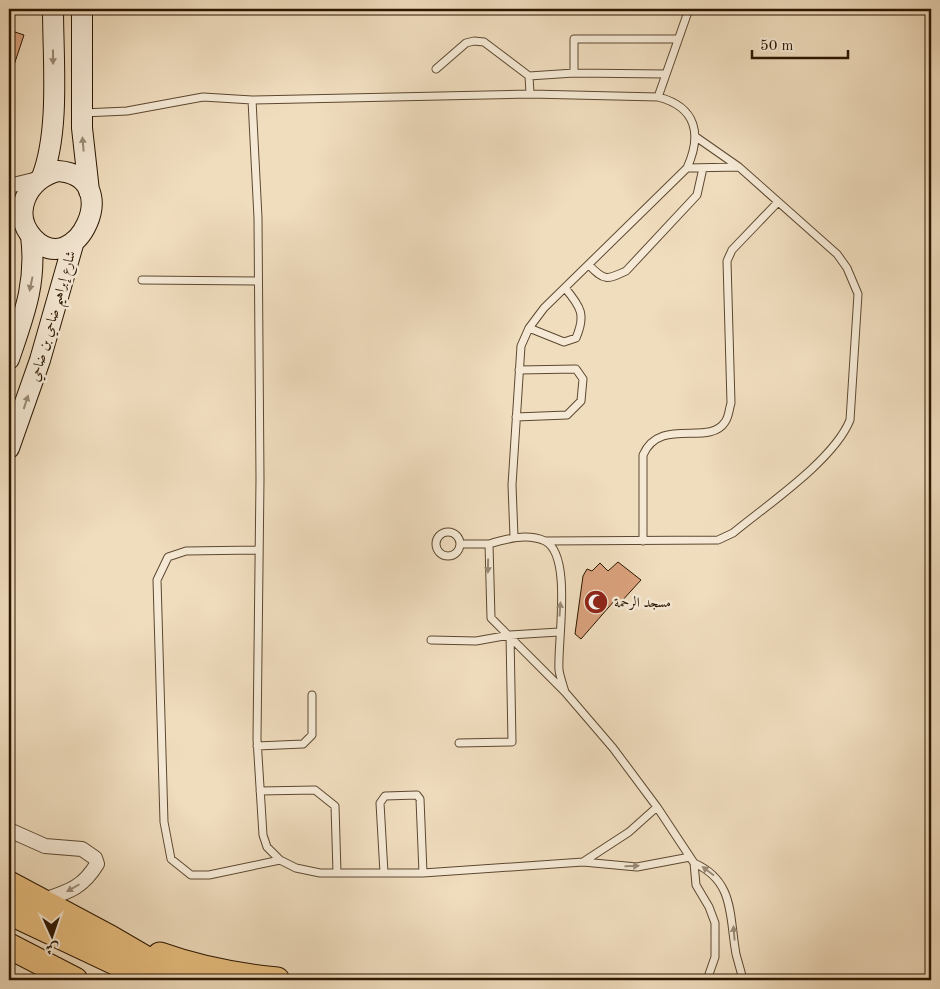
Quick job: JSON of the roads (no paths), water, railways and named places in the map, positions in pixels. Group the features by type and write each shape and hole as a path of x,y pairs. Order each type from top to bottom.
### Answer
{"highway":[{"path":"9,884 110,938 182,980"},
{"path":"9,912 153,980"},
{"path":"110,938 189,966 244,977 277,980"},
{"path":"9,946 75,980"},
{"path":"9,957 54,980"}],"street":[{"path":"28,230 24,202 29,190 40,178 49,152 52,126 53,9"},
{"path":"9,206 42,246 48,248 62,247 74,241 84,232 90,220 92,206 89,193 82,113 82,9"},
{"path":"9,186 24,184 58,171 72,172 82,181 89,193"},
{"name":"شارع إبراهيم ضاحي بن ضاحي","path":"9,359 26,306 33,276 28,230"},
{"name":"شارع إبراهيم ضاحي بن ضاحي","path":"9,448 40,360 74,241"},
{"path":"9,830 44,846 82,849 95,858 97,864 88,879 72,891 42,901"}],"lane":[{"path":"658,97 689,9"},
{"path":"574,73 574,39 678,39"},
{"path":"436,69 466,43 474,41 484,42 529,76 574,73 666,74"},
{"path":"529,76 530,94"},
{"path":"82,113 127,111 203,97 252,100 530,94 658,97 674,101 684,109 693,122 696,137 693,155 687,168 565,288 529,328 521,346 512,486 514,536"},
{"path":"252,100 258,218 259,550 257,746 263,835 267,847 280,860 296,868 320,873 423,873 583,862 637,866 692,860"},
{"path":"460,544 489,544 514,536 545,541 718,540 733,533 821,460 844,433 850,420 858,316 858,294 855,284 837,254 739,167 696,137"},
{"path":"687,168 739,167"},
{"path":"589,265 600,276 610,279 626,271 697,195 703,168"},
{"path":"643,541 643,455 646,448 662,436 712,431 726,421 731,403 727,261 732,250 778,202"},
{"path":"142,280 258,281"},
{"path":"529,328 564,342 576,338 583,323 579,304 565,288"},
{"path":"516,417 567,415 581,402 583,379 576,369 519,370"},
{"path":"545,541 557,554 560,567 559,672 565,692"},
{"path":"489,544 488,584 491,618 565,692 613,748 658,807 692,860 714,876 726,896 731,910 736,954 743,980"},
{"path":"259,550 186,550 168,557 157,580 164,822 171,859 191,875 209,876 280,860"},
{"path":"431,640 476,641 510,635 559,632"},
{"path":"459,743 512,742 510,635"},
{"path":"257,746 303,744 312,735 312,696"},
{"path":"260,791 315,790 335,806 337,873"},
{"path":"384,873 380,803 385,796 399,794 418,795 420,799 423,873"},
{"path":"583,862 629,832 658,807"},
{"path":"692,860 696,885 709,907 716,932 715,957 707,980"}],"place":[{"name":"مسجد الرحمة","path":"596,602"}]}
